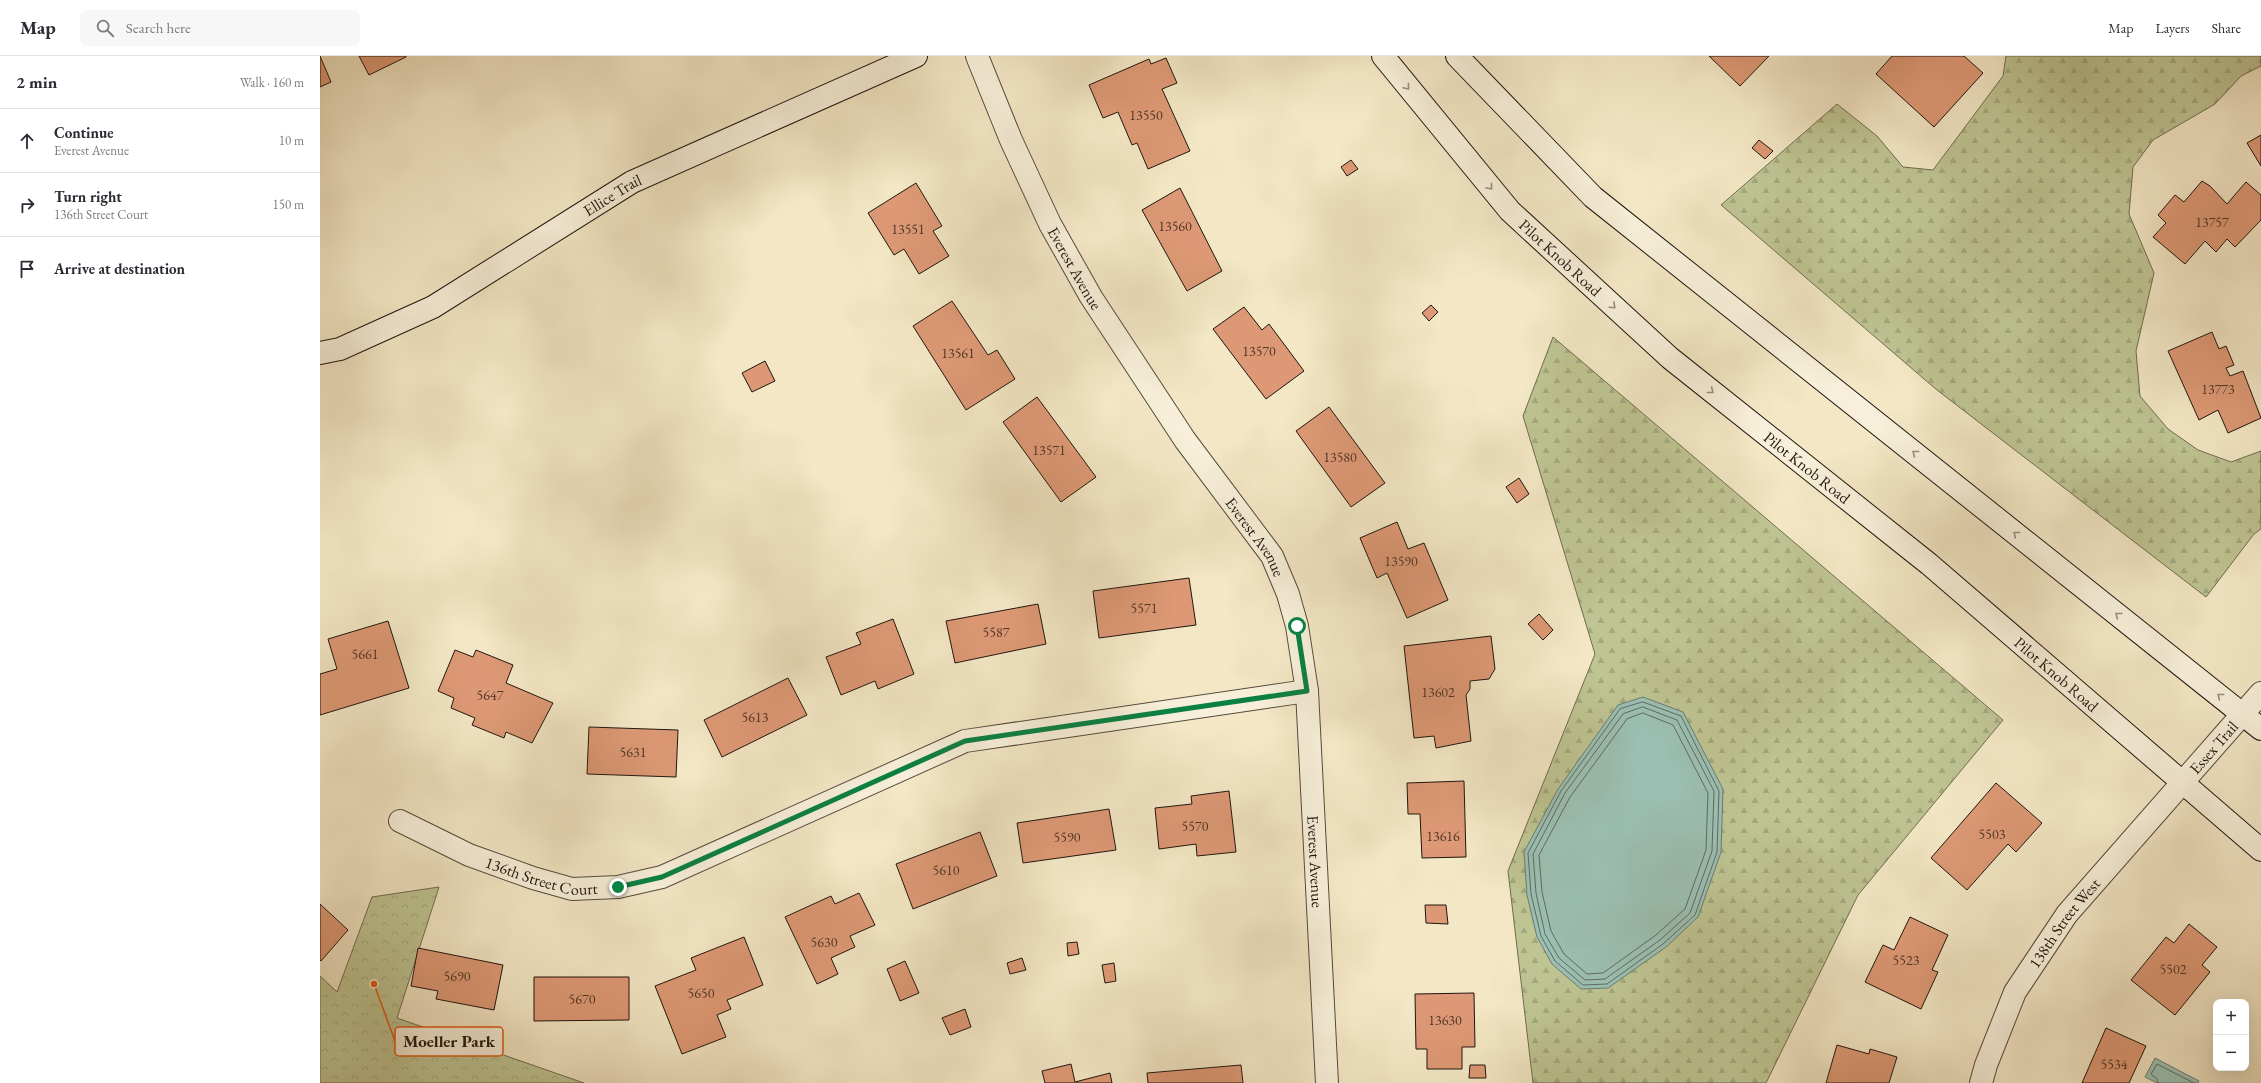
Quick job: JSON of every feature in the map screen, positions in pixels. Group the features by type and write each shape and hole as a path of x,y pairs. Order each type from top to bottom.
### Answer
{"street":[{"name":"Ellice Trail","path":"320,353 340,349 433,307 632,182 916,56"},
{"name":"Everest Avenue","path":"978,56 1012,140 1050,224 1091,297 1185,440 1272,556 1288,594 1297,626 1307,691 1327,1083"},
{"name":"Pilot Knob Road","path":"1383,56 1510,211 1670,358 1929,564 2182,784 2261,850"},
{"path":"1457,56 1593,197 2261,729"},
{"name":"136th Street Court","path":"400,821 469,855 533,878 572,889 618,887 662,877 965,741 1307,691"},
{"name":"Essex Trail","path":"2182,784 2261,693"},
{"name":"138th Street West","path":"1981,1083 1986,1065 2015,992 2062,920 2182,784"}],"green space":[{"path":"2006,56 2261,56 2261,66 2241,76 2215,104 2153,140 2133,167 2129,214 2154,273 2136,351 2140,396 2168,429 2198,450 2231,462 2261,451 2261,529 2254,534 2206,597 1937,390 1721,205 1837,104 1877,136 1903,167 1933,170 2003,76"},
{"path":"1553,337 2003,720 1858,895 1766,1083 1533,1083 1508,871 1595,654 1523,416"},
{"path":"439,887 397,1018 584,1083 320,1083 320,976 337,992 372,897"}],"water":[{"path":"1643,697 1683,712 1723,789 1721,852 1698,917 1666,947 1608,988 1581,989 1552,964 1537,937 1527,895 1524,852 1558,789 1618,705"},
{"path":"2155,1058 2199,1081 2198,1083 2157,1083 2145,1077"}],"building":[{"path":"320,56 331,82 320,87"},
{"path":"359,56 406,56 406,57 369,75"},
{"path":"1709,56 1769,56 1740,86"},
{"path":"1892,56 1964,56 1983,73 1934,127 1876,74"},
{"path":"1166,58 1177,83 1162,89 1190,151 1148,169 1137,143 1132,145 1118,112 1103,118 1089,85 1149,59 1151,64"},
{"path":"2261,135 2261,166 2247,143"},
{"path":"1759,140 1773,151 1765,159 1752,148"},
{"path":"1351,160 1358,169 1347,176 1341,167"},
{"path":"2202,181 2210,186 2227,204 2246,182 2261,195 2261,220 2235,247 2227,239 2216,252 2205,241 2185,264 2153,237 2166,223 2158,215 2175,195 2184,202"},
{"path":"916,183 942,226 933,231 949,256 919,274 904,249 894,255 868,213"},
{"path":"1180,188 1222,271 1187,291 1142,210"},
{"path":"952,301 988,355 997,350 1015,379 966,410 913,326"},
{"path":"1431,305 1438,312 1429,321 1422,313"},
{"path":"1244,307 1262,330 1269,324 1304,371 1266,399 1213,329"},
{"path":"2212,332 2219,349 2226,346 2234,365 2226,368 2230,376 2243,371 2261,418 2228,433 2218,410 2199,420 2168,351"},
{"path":"765,361 775,381 752,392 742,373"},
{"path":"1037,397 1096,477 1061,502 1003,422"},
{"path":"1329,407 1385,483 1351,507 1296,431"},
{"path":"1519,478 1529,494 1517,503 1506,487"},
{"path":"1397,522 1408,549 1424,543 1448,600 1407,618 1387,573 1377,578 1360,538"},
{"path":"1189,578 1196,625 1099,638 1093,591"},
{"path":"1038,604 1046,644 955,663 946,621"},
{"path":"1539,614 1553,630 1543,640 1528,624"},
{"path":"893,619 914,674 878,689 875,681 841,695 826,657 861,644 856,633"},
{"path":"388,621 409,688 320,715 320,674 337,669 328,639"},
{"path":"1491,636 1495,669 1489,679 1470,681 1470,689 1466,695 1471,741 1436,748 1434,736 1414,738 1404,646"},
{"path":"455,650 473,657 476,650 513,665 506,683 553,703 532,743 506,732 504,738 472,725 475,718 451,708 454,698 438,691"},
{"path":"788,678 807,715 722,757 704,720"},
{"path":"589,727 678,730 676,777 587,774"},
{"path":"1464,781 1466,857 1422,858 1420,814 1408,814 1407,783"},
{"path":"1996,783 2042,823 2016,852 2008,844 1967,890 1931,858"},
{"path":"1229,791 1236,852 1197,856 1196,844 1159,849 1155,808 1192,804 1191,796"},
{"path":"1109,809 1116,850 1023,863 1017,823"},
{"path":"980,832 997,876 913,909 896,864"},
{"path":"859,893 875,925 850,936 855,947 831,958 838,974 817,984 785,917 831,896 835,904"},
{"path":"320,904 348,930 321,961 320,960"},
{"path":"1425,905 1446,905 1448,924 1426,923"},
{"path":"1910,917 1948,935 1932,970 1938,972 1921,1009 1865,982 1883,945 1894,950"},
{"path":"2189,924 2217,947 2202,965 2210,972 2175,1015 2131,980 2166,937 2174,943"},
{"path":"744,937 763,985 727,1000 731,1009 717,1015 726,1037 682,1054 655,986 696,970 691,958"},
{"path":"1077,942 1079,954 1068,956 1067,943"},
{"path":"418,948 503,965 494,1010 436,999 438,991 411,986"},
{"path":"1022,958 1026,970 1010,974 1007,963"},
{"path":"905,961 919,993 900,1001 887,969"},
{"path":"1114,963 1116,981 1105,983 1102,965"},
{"path":"534,977 629,977 629,1020 534,1021"},
{"path":"1474,993 1475,1047 1462,1047 1462,1069 1427,1069 1427,1049 1416,1049 1415,994"},
{"path":"965,1009 971,1027 950,1035 942,1018"},
{"path":"2106,1028 2146,1046 2129,1083 2082,1083"},
{"path":"1837,1045 1869,1054 1870,1049 1897,1057 1889,1083 1826,1083"},
{"path":"1071,1064 1075,1082 1110,1073 1112,1083 1045,1083 1042,1071"},
{"path":"1241,1065 1243,1083 1148,1083 1147,1073"},
{"path":"1470,1065 1485,1065 1486,1078 1469,1078"}],"place":[{"name":"Moeller Park","path":"374,984"}],"route":[{"path":"618,887 662,877 965,741 1307,691 1297,626"}]}
